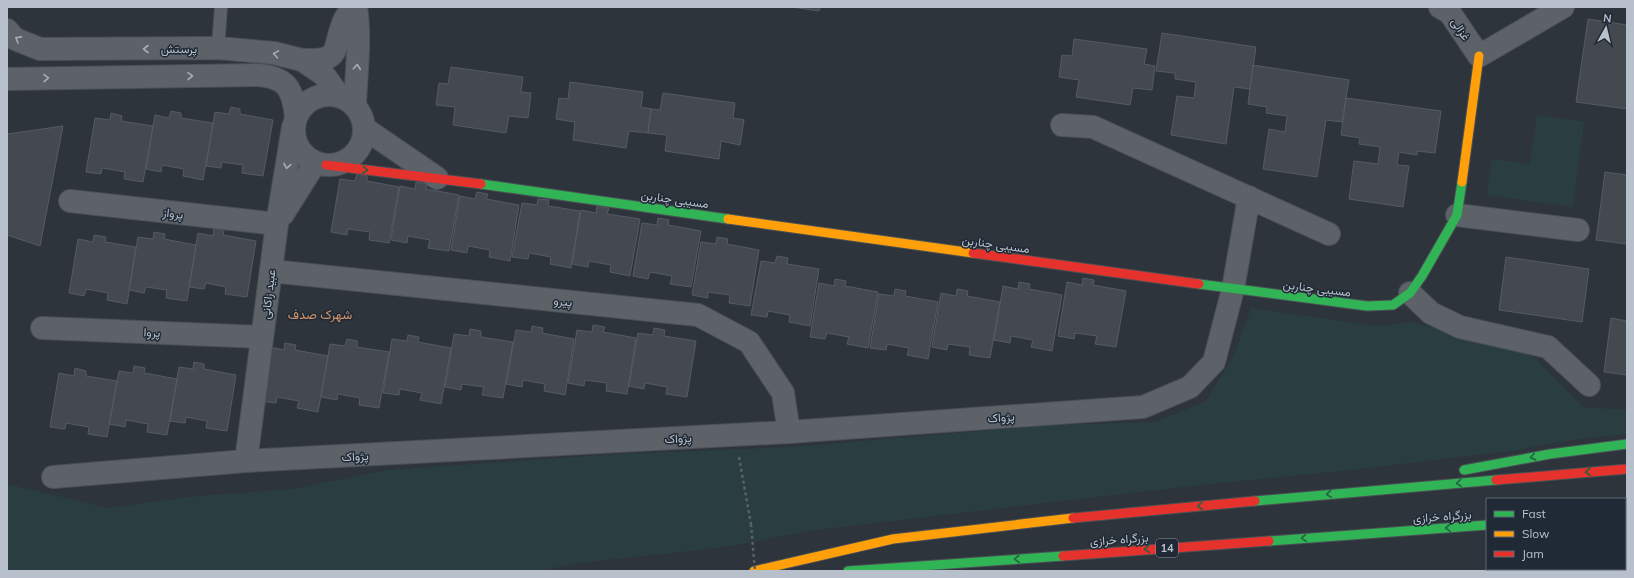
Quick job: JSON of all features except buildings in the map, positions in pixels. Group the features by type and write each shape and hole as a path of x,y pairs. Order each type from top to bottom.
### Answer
{"main road":[{"name":"مسیبی چناربن","path":"321,164 437,178 1233,289 1367,306 1393,305 1410,293 1422,276 1457,215 1479,56"},
{"path":"1458,471 1550,454 1627,444"},
{"path":"754,571 893,539 1064,518 1627,469"},
{"path":"1350,492 1427,477"},
{"name":"بزرگراه خرازی","path":"848,571 1486,525"}],"street":[{"path":"302,60 320,60 331,56 337,47 344,22 355,7"},
{"path":"347,102 359,47 359,26 355,7"},
{"name":"غزالی","path":"1440,7 1450,13 1479,56"},
{"path":"1479,56 1563,7"},
{"name":"پرستش","path":"7,30 15,39 40,49 218,48 274,53 302,60 324,74 347,102"},
{"path":"7,79 270,76 282,81 289,88 294,99 294,138 298,148 306,157 321,164 338,164 349,159 358,151 363,140 364,128 361,116 347,102 334,95 322,96 310,100 302,107 295,122"},
{"name":"عبید زاکانی","path":"246,462 277,224 295,122"},
{"path":"1062,125 1093,127 1329,234"},
{"path":"364,128 437,178"},
{"path":"277,224 321,164"},
{"name":"پژواک","path":"53,477 246,462 789,432 1143,408 1190,386 1214,362 1233,289 1249,197"},
{"name":"پرواز","path":"70,201 277,224"},
{"path":"1457,215 1578,230"},
{"name":"پیرو","path":"271,271 698,315 749,342 783,393 789,432"},
{"path":"1410,293 1431,313 1460,327 1548,347 1589,385"},
{"name":"پروا","path":"42,328 262,337"}],"lane":[{"path":"218,48 221,7"}],"path":[{"path":"735,435 751,524 754,571"}],"green space":[{"path":"1537,115 1584,122 1573,207 1487,195 1491,159 1530,164"},
{"path":"1251,308 1376,326 1412,322 1531,354 1583,407 1627,410 1627,434 1578,439 1517,450 1369,468 1191,486 807,531 731,546 588,562 536,571 7,571 7,484 108,508 198,496 293,489 388,470 620,454 792,447 1049,425 1155,422 1206,401 1234,355"}],"traffic: fast":[{"path":"1199,284 1367,306 1393,305 1410,293 1422,276 1457,215 1462,182"},
{"path":"481,184 728,219"},
{"path":"1464,470 1550,454 1627,444"},
{"path":"1255,501 1496,480"},
{"path":"1269,541 1486,525"},
{"path":"848,571 1063,556"}],"traffic: slow":[{"path":"1462,182 1479,56"},
{"path":"728,219 973,253"},
{"path":"754,571 893,539 1073,518"}],"traffic: jam":[{"path":"326,165 481,184"},
{"path":"973,253 1199,284"},
{"path":"1496,480 1627,469"},
{"path":"1073,518 1255,501"},
{"path":"1063,556 1269,541"}],"district":[{"name":"شهرک صدف","path":"320,314"}]}
